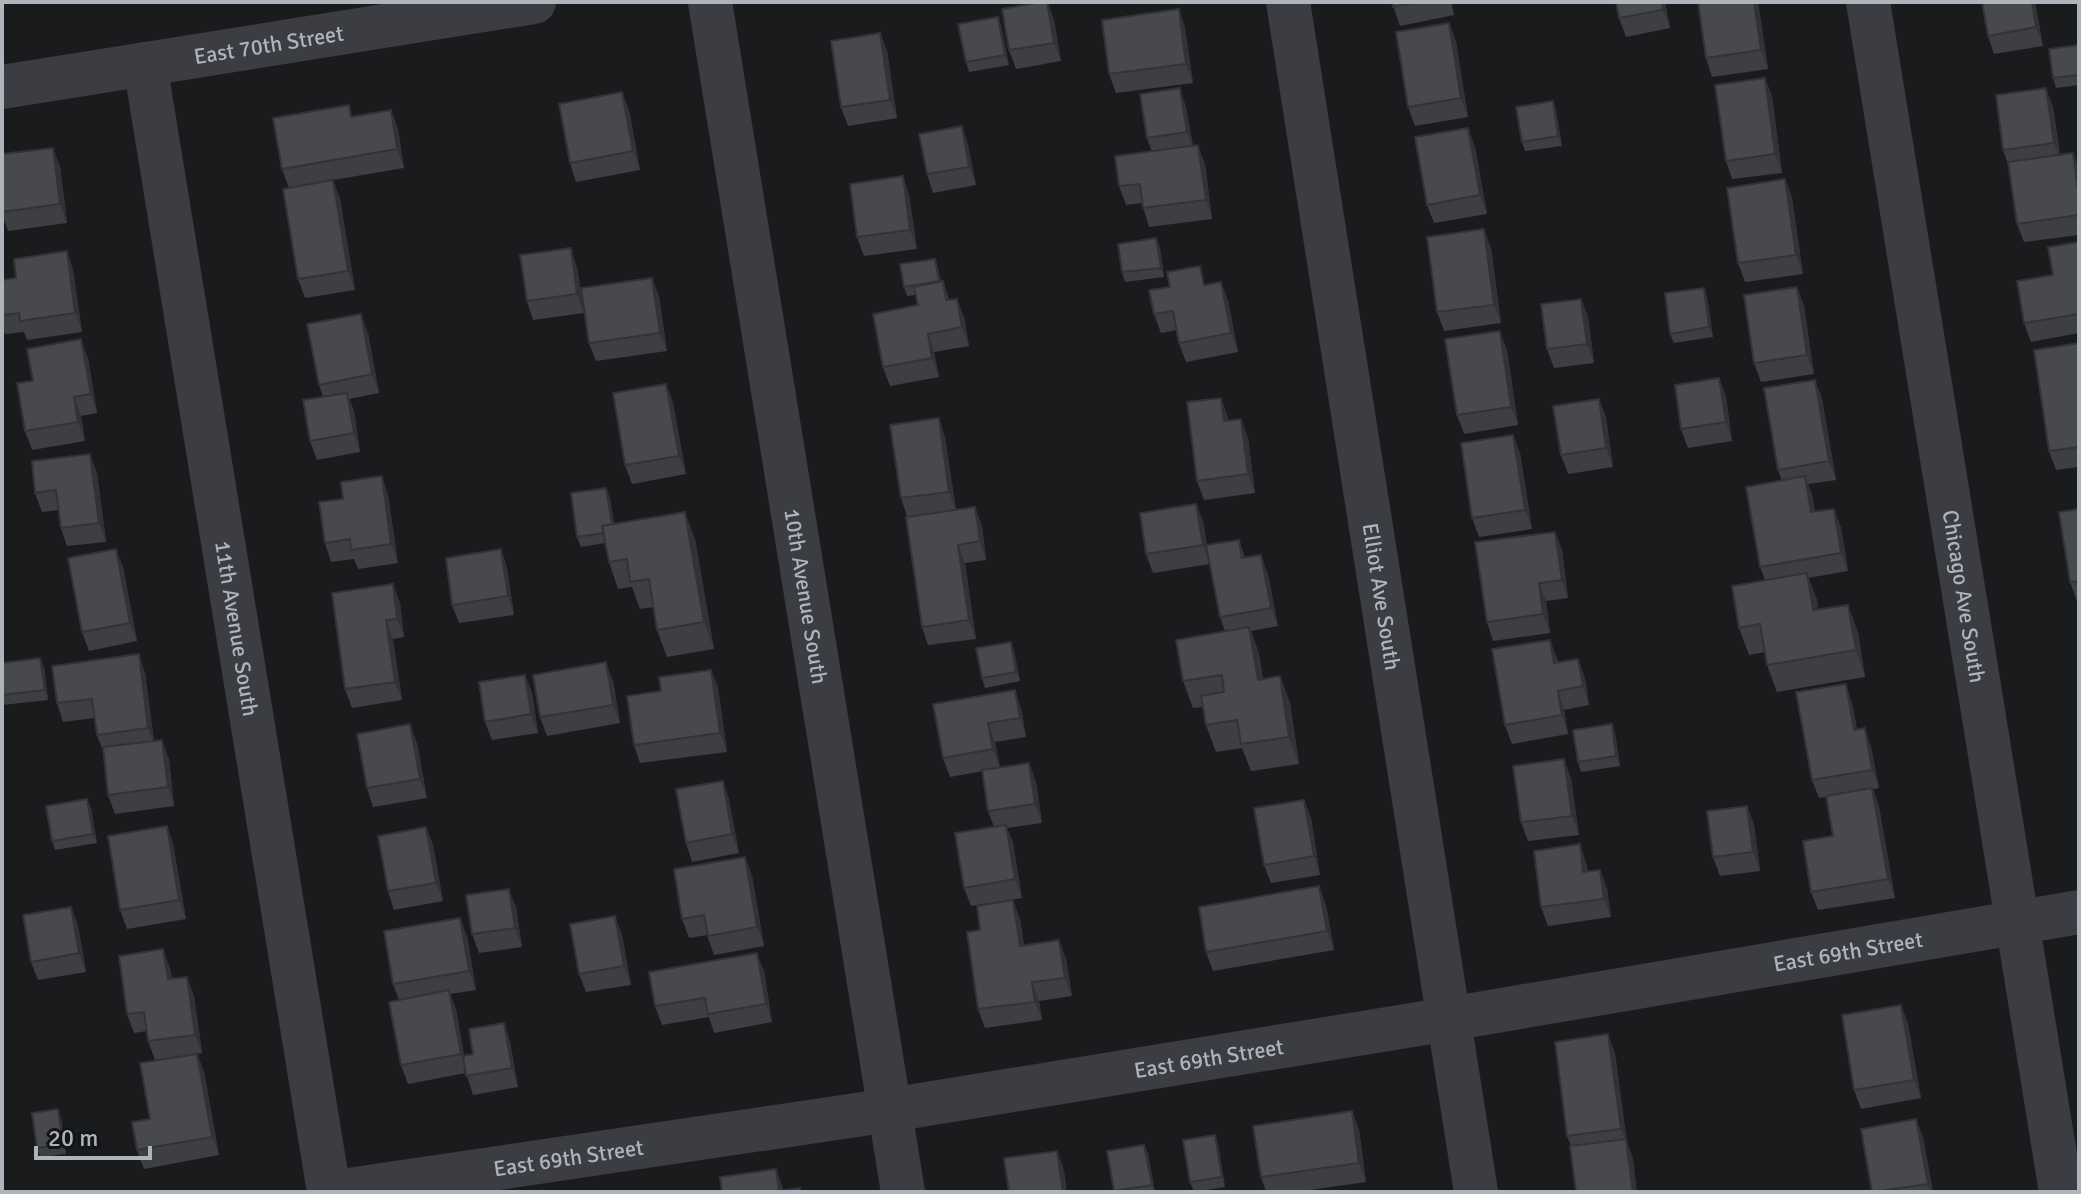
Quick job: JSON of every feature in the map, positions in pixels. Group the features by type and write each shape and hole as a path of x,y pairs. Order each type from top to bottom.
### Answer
{"street":[{"name":"East 70th Street","path":"2,87 534,2"},
{"name":"10th Avenue South","path":"710,2 903,1192"},
{"name":"Elliot Ave South","path":"1288,2 1476,1192"},
{"name":"Chicago Ave South","path":"1868,2 2061,1192"},
{"name":"11th Avenue South","path":"145,64 332,1192"},
{"name":"East 69th Street","path":"332,1192 890,1110 2079,912"}],"building":[{"path":"1047,2 1054,43 1009,50 1002,9"},
{"path":"1392,2 1419,2 1393,7"},
{"path":"1616,2 1662,2 1663,10 1619,18"},
{"path":"1698,2 1754,2 1761,50 1706,58"},
{"path":"1982,2 2032,2 2036,27 1988,36"},
{"path":"1179,9 1186,64 1109,74 1102,20"},
{"path":"998,17 1005,55 966,62 958,24"},
{"path":"1449,23 1461,98 1408,107 1396,32"},
{"path":"880,33 890,100 841,107 831,41"},
{"path":"2079,45 2079,75 2053,78 2049,49"},
{"path":"1765,78 1775,154 1726,161 1715,85"},
{"path":"1180,88 1187,132 1147,138 1140,94"},
{"path":"2046,88 2054,143 2003,150 1996,95"},
{"path":"622,92 633,151 570,163 559,104"},
{"path":"1553,101 1558,136 1522,142 1516,107"},
{"path":"349,105 351,117 391,110 397,149 282,169 273,118"},
{"path":"962,126 969,167 927,174 919,134"},
{"path":"1468,128 1480,195 1427,205 1415,137"},
{"path":"1198,145 1206,200 1143,208 1140,184 1119,186 1115,156"},
{"path":"53,148 60,204 2,212 2,154"},
{"path":"2073,153 2079,215 2017,224 2008,162"},
{"path":"903,176 910,230 857,237 850,184"},
{"path":"1785,179 1796,255 1738,263 1727,188"},
{"path":"333,180 348,271 298,279 283,189"},
{"path":"1484,229 1494,305 1437,312 1427,237"},
{"path":"1156,238 1161,268 1122,272 1118,244"},
{"path":"2079,242 2079,314 2024,323 2017,281 2053,275 2048,247"},
{"path":"571,248 577,294 527,301 520,255"},
{"path":"67,251 75,313 20,321 19,313 2,315 2,280 16,278 14,259"},
{"path":"935,259 939,281 904,287 900,264"},
{"path":"1200,266 1204,285 1221,282 1231,333 1179,343 1173,311 1154,314 1149,290 1170,287 1167,272"},
{"path":"652,278 660,333 589,343 581,288"},
{"path":"943,281 946,300 957,299 962,327 928,334 932,358 883,367 873,314 918,305 914,287"},
{"path":"1797,287 1807,355 1754,363 1744,295"},
{"path":"1704,288 1709,327 1670,334 1665,293"},
{"path":"1581,299 1587,344 1547,349 1541,304"},
{"path":"361,314 372,374 319,385 307,324"},
{"path":"1500,331 1511,407 1457,415 1445,339"},
{"path":"81,339 91,394 74,397 78,422 25,431 17,383 33,381 27,349"},
{"path":"2079,343 2079,447 2049,451 2034,350"},
{"path":"1719,378 1726,422 1681,429 1675,385"},
{"path":"1815,380 1829,461 1778,470 1764,388"},
{"path":"666,384 679,456 625,465 613,393"},
{"path":"347,393 354,433 310,441 303,400"},
{"path":"1221,398 1224,421 1241,419 1248,474 1197,481 1187,402"},
{"path":"1599,399 1606,448 1561,455 1553,406"},
{"path":"939,418 949,492 901,498 890,425"},
{"path":"1513,435 1525,510 1472,518 1461,443"},
{"path":"90,454 99,523 61,528 56,490 35,493 32,461"},
{"path":"382,476 391,544 351,550 350,539 325,543 319,502 343,499 341,482"},
{"path":"1805,476 1811,512 1834,509 1841,553 1760,567 1746,487"},
{"path":"606,488 612,524 602,526 604,533 577,537 571,493"},
{"path":"1196,504 1203,545 1146,554 1140,513"},
{"path":"975,507 980,541 958,545 969,620 922,627 906,517"},
{"path":"2079,509 2079,581 2070,582 2059,512"},
{"path":"685,512 704,622 657,630 649,579 630,582 627,559 609,562 602,526"},
{"path":"1555,532 1562,580 1539,583 1543,614 1487,622 1475,542"},
{"path":"1239,540 1242,558 1261,555 1271,608 1220,617 1206,545"},
{"path":"116,549 130,623 82,632 68,558"},
{"path":"501,549 508,596 452,605 446,558"},
{"path":"1807,573 1813,610 1848,605 1856,650 1767,665 1760,624 1739,628 1732,586"},
{"path":"393,584 397,619 386,620 395,682 345,689 332,593"},
{"path":"1249,627 1258,680 1280,676 1289,737 1241,744 1237,720 1206,725 1201,696 1224,692 1222,675 1183,681 1176,640"},
{"path":"1550,640 1554,663 1578,659 1583,686 1558,691 1562,715 1505,725 1492,649"},
{"path":"1011,642 1016,672 982,678 976,648"},
{"path":"139,654 148,728 97,735 92,699 57,703 52,666"},
{"path":"40,658 45,690 2,695 2,663"},
{"path":"606,662 613,705 540,717 533,675"},
{"path":"711,670 720,733 634,745 627,696 661,691 659,677"},
{"path":"525,675 531,714 485,722 479,682"},
{"path":"1846,684 1854,730 1865,728 1872,770 1812,780 1796,692"},
{"path":"1015,690 1020,718 988,723 993,749 943,758 933,704"},
{"path":"410,724 420,779 367,788 357,734"},
{"path":"1612,724 1616,756 1578,762 1573,730"},
{"path":"162,740 168,787 108,795 103,747"},
{"path":"1564,759 1572,816 1521,822 1513,766"},
{"path":"1029,763 1035,804 988,811 982,770"},
{"path":"723,781 732,834 686,843 676,789"},
{"path":"1872,788 1888,879 1811,892 1803,841 1833,836 1826,796"},
{"path":"87,799 93,834 52,841 46,806"},
{"path":"1304,800 1314,856 1264,865 1254,808"},
{"path":"1747,806 1753,852 1713,857 1707,811"},
{"path":"1006,825 1015,879 964,888 955,833"},
{"path":"167,826 179,900 120,910 108,836"},
{"path":"426,827 436,883 388,891 378,836"},
{"path":"1580,844 1583,872 1600,870 1604,899 1541,907 1534,851"},
{"path":"745,857 757,927 708,936 704,915 682,919 674,869"},
{"path":"1319,886 1327,931 1206,952 1199,907"},
{"path":"509,889 515,928 472,934 466,895"},
{"path":"1013,900 1020,946 1059,940 1065,978 1032,982 1035,1002 978,1009 967,932 980,930 977,906"},
{"path":"71,907 79,953 31,962 23,915"},
{"path":"615,916 624,966 579,974 570,924"},
{"path":"460,918 469,971 393,984 384,931"},
{"path":"163,949 168,979 187,977 195,1035 148,1041 144,1012 127,1014 119,956"},
{"path":"757,953 766,1004 708,1014 705,998 655,1006 649,972"},
{"path":"449,990 461,1054 401,1065 389,1002"},
{"path":"1901,1005 1914,1080 1854,1090 1842,1015"},
{"path":"504,1023 512,1068 466,1076 463,1056 473,1054 469,1029"},
{"path":"1608,1034 1621,1129 1567,1136 1555,1042"},
{"path":"197,1054 212,1137 137,1150 132,1122 150,1119 140,1063"},
{"path":"58,1109 63,1144 37,1148 32,1113"},
{"path":"1352,1111 1359,1163 1261,1177 1253,1126"},
{"path":"1916,1119 1928,1184 1872,1192 1861,1129"},
{"path":"1215,1135 1222,1177 1190,1182 1183,1140"},
{"path":"1626,1139 1633,1192 1576,1192 1570,1146"},
{"path":"1144,1145 1152,1185 1114,1191 1107,1151"},
{"path":"1057,1151 1063,1192 1009,1192 1004,1158"},
{"path":"776,1169 779,1191 800,1188 800,1192 722,1192 720,1177"}]}
